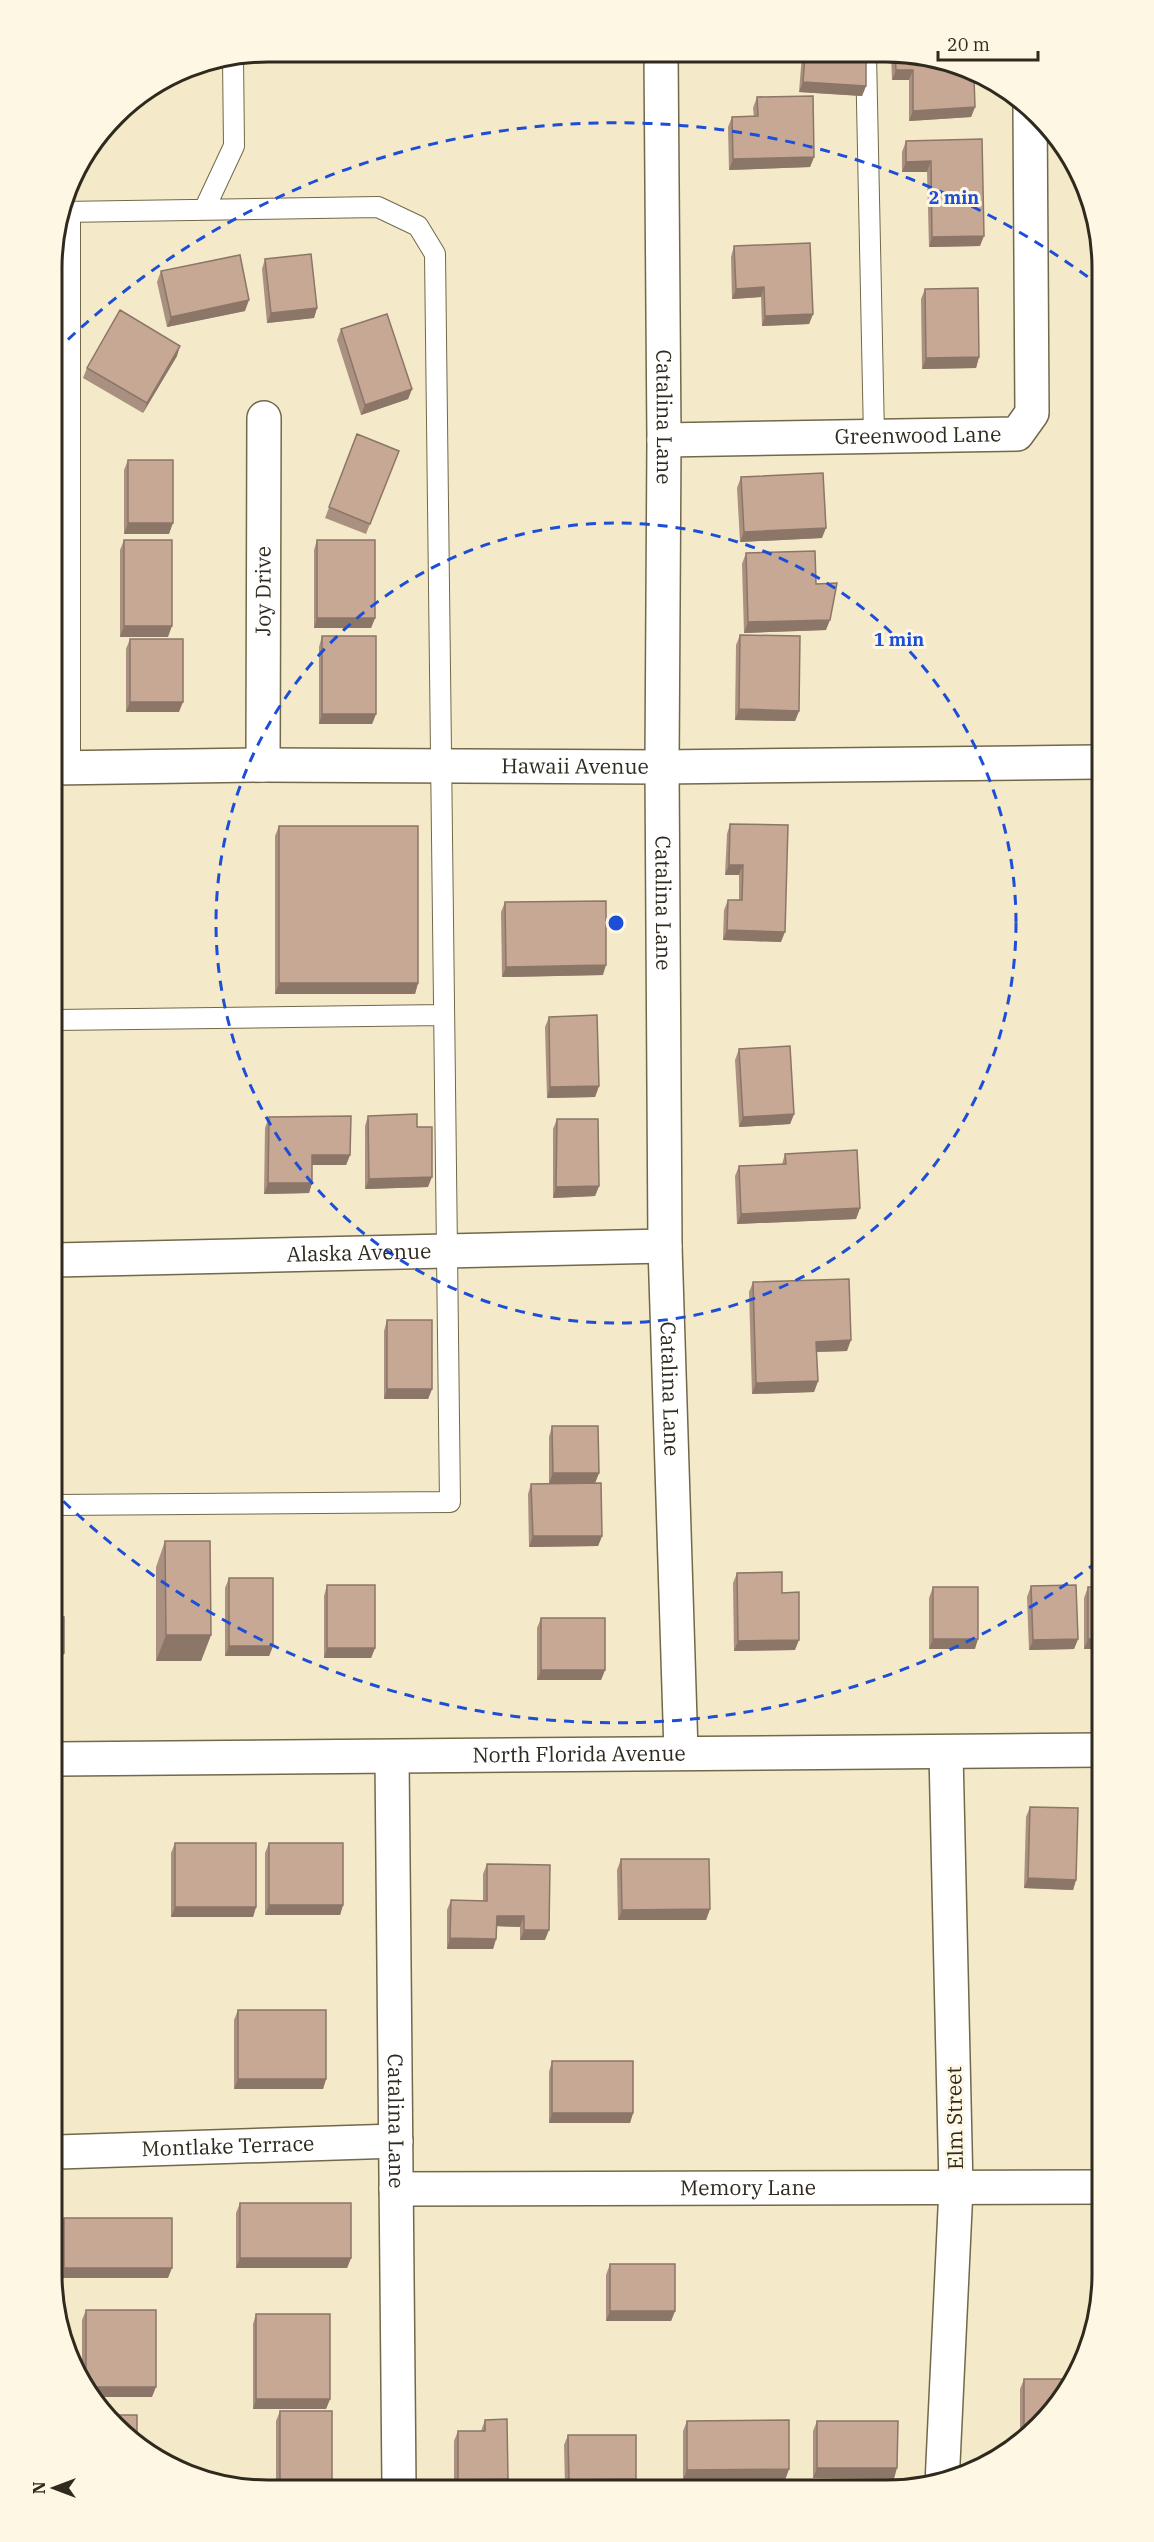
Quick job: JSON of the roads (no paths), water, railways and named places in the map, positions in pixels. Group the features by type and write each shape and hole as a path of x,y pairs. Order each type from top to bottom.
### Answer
{"street":[{"name":"Catalina Lane","path":"661,62 665,1246 681,1752"},
{"name":"Greenwood Lane","path":"664,440 1017,434 1032,412 1030,121"},
{"name":"Joy Drive","path":"263,765 264,418"},
{"name":"Hawaii Avenue","path":"62,768 263,765 662,767 1092,762"},
{"name":"Alaska Avenue","path":"62,1260 665,1246"},
{"name":"North Florida Avenue","path":"62,1759 392,1758 681,1752 946,1753 1092,1750"},
{"name":"Elm Street","path":"943,2472 956,2188 946,1753"},
{"name":"Catalina Lane","path":"392,1758 399,2480"},
{"name":"Montlake Terrace","path":"62,2152 396,2140"},
{"name":"Memory Lane","path":"396,2189 1092,2187"}],"lane":[{"path":"867,62 874,436"},
{"path":"204,210 234,146 233,64"},
{"path":"62,1504 450,1502 435,254 418,226 378,207 70,212"},
{"path":"62,510 66,228"},
{"path":"62,1020 443,1015"}]}
